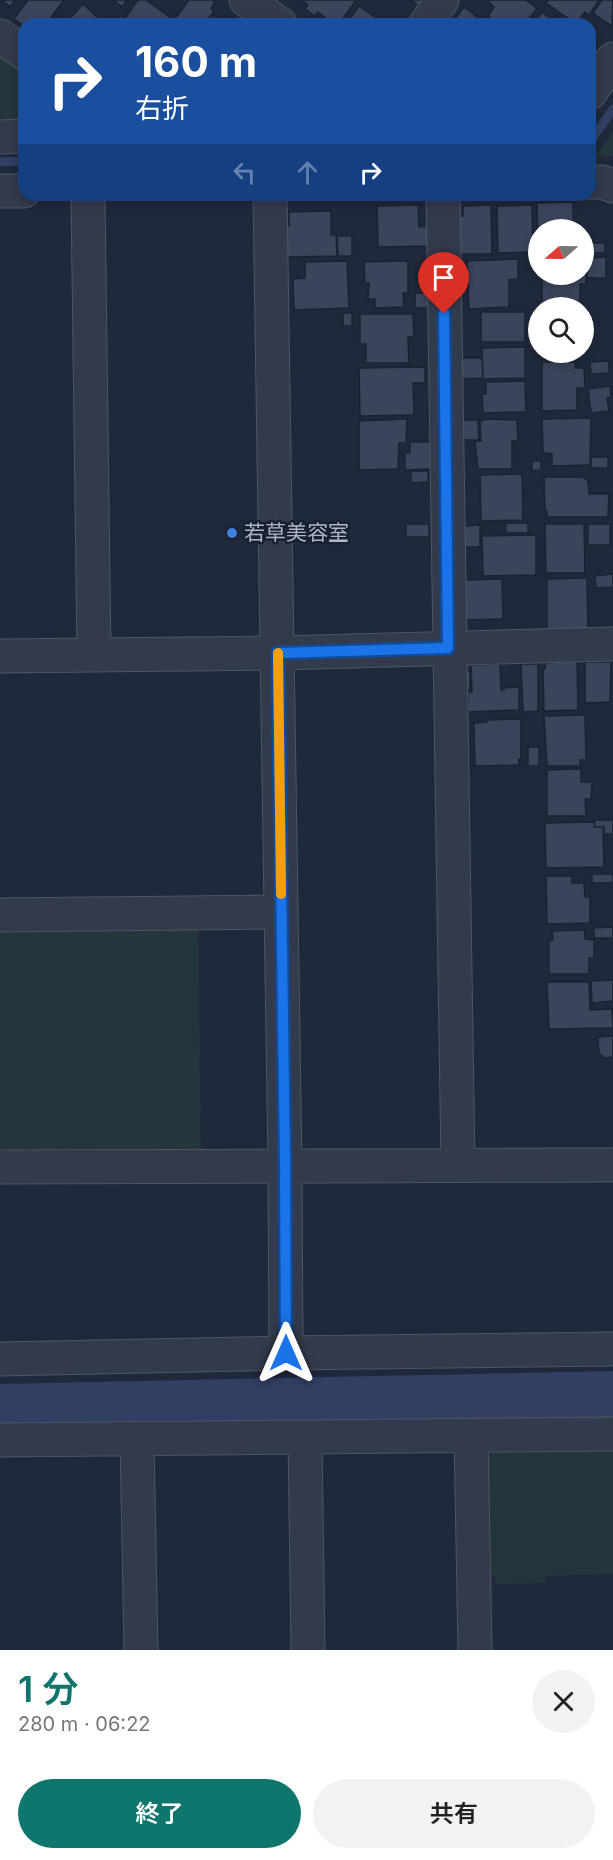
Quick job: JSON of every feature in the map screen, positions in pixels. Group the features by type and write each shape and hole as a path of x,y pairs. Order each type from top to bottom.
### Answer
{"street":[{"path":"246,0 272,18"},
{"path":"430,18 442,0"},
{"path":"0,36 18,49"},
{"path":"596,84 613,59"},
{"path":"0,137 18,136"},
{"path":"596,182 613,186"},
{"path":"0,191 18,191"},
{"path":"88,201 94,655"},
{"path":"270,201 286,1353"},
{"path":"443,201 448,648 458,1165"},
{"path":"0,656 278,653 613,644"},
{"path":"0,915 281,912"},
{"path":"0,1167 613,1165"},
{"path":"0,1359 613,1349"},
{"path":"0,1440 613,1434"},
{"path":"471,1436 475,1650"},
{"path":"305,1437 308,1650"},
{"path":"137,1439 141,1650"}],"shaded area":[{"path":"0,54 18,67 18,120 0,122"},
{"path":"613,131 613,156 596,156"},
{"path":"198,921 201,1153 0,1155 0,923"},
{"path":"613,1445 613,1574 545,1576 545,1583 496,1584 495,1577 488,1576 485,1464 495,1446"}],"building":[{"path":"2,0 15,0 10,7"},
{"path":"28,0 64,0 50,18 18,18 18,22 14,19"},
{"path":"113,0 127,0 122,7"},
{"path":"138,0 146,0 170,17 169,18 125,18"},
{"path":"189,0 215,2 211,8 214,11 209,18 176,18"},
{"path":"301,0 353,0 355,2 343,18 326,18 318,12 315,16 305,9 308,5"},
{"path":"410,0 425,0 420,7"},
{"path":"487,0 526,0 537,8 530,18 491,18 488,16 494,7"},
{"path":"548,0 599,0 589,15 585,12 580,18 567,18 546,3"},
{"path":"602,0 613,0 612,26 593,13"},
{"path":"83,4 98,18 70,18"},
{"path":"359,6 376,18 350,18"},
{"path":"464,7 478,18 456,18"},
{"path":"542,12 550,18 538,18"},
{"path":"573,202 573,219 537,219 537,203"},
{"path":"418,205 419,227 428,226 428,246 378,247 377,206"},
{"path":"491,205 492,254 459,254 458,216 463,216 463,206"},
{"path":"532,205 532,219 528,219 528,252 498,253 497,206"},
{"path":"331,211 331,235 336,234 337,256 286,257 285,226 289,226 289,212"},
{"path":"337,236 352,236 352,256 338,256"},
{"path":"594,243 605,243 605,253 594,253"},
{"path":"606,257 606,278 594,278 594,258"},
{"path":"518,259 518,279 509,280 509,307 469,309 467,261"},
{"path":"347,261 349,308 294,310 293,279 305,278 305,262"},
{"path":"408,261 408,293 403,293 404,307 375,308 375,299 368,299 369,283 365,283 364,262"},
{"path":"542,285 580,285 580,297 542,297"},
{"path":"415,293 429,293 430,308 415,308"},
{"path":"481,312 525,312 525,342 481,342"},
{"path":"343,313 352,313 352,326 343,326"},
{"path":"360,314 413,314 414,337 408,337 409,363 366,363 366,344 360,344"},
{"path":"525,347 525,378 483,379 482,348"},
{"path":"459,358 482,358 483,378 460,379"},
{"path":"609,361 609,373 591,374 590,363"},
{"path":"542,363 575,363 575,368 584,368 585,388 577,388 577,410 542,411"},
{"path":"425,367 425,383 413,383 414,415 360,416 359,368"},
{"path":"525,381 526,412 483,413 482,394 486,394 486,382"},
{"path":"610,386 611,397 607,398 609,411 591,413 588,389"},
{"path":"591,418 590,465 552,466 552,454 543,453 542,419"},
{"path":"407,419 406,443 399,443 398,469 359,470 359,421"},
{"path":"487,419 517,420 518,441 512,441 512,469 478,469 475,441 481,441 480,421"},
{"path":"461,420 478,420 479,440 462,440"},
{"path":"410,442 432,442 432,469 405,470 405,453 410,453"},
{"path":"591,457 608,457 608,468 591,468"},
{"path":"532,461 541,461 541,470 532,471"},
{"path":"411,471 428,471 428,482 411,483"},
{"path":"522,474 523,520 481,521 480,475"},
{"path":"544,477 582,477 588,481 589,494 609,494 608,517 547,517"},
{"path":"506,523 528,523 528,533 506,533"},
{"path":"406,524 429,524 429,537 406,537"},
{"path":"545,524 584,524 585,573 546,573"},
{"path":"588,524 610,524 610,545 588,545"},
{"path":"480,525 480,547 464,547 463,526"},
{"path":"536,535 536,575 483,576 482,536"},
{"path":"613,574 613,587 596,588 595,576"},
{"path":"587,578 588,629 547,630 547,579"},
{"path":"502,579 503,619 465,620 465,580"},
{"path":"577,661 578,710 544,711 543,669 546,663"},
{"path":"585,662 611,662 610,702 585,703"},
{"path":"500,664 501,690 519,687 519,710 468,712 468,692 472,692 471,665"},
{"path":"521,664 538,664 538,711 523,712"},
{"path":"463,671 470,671 470,690 463,690"},
{"path":"585,715 586,760 580,760 580,766 547,766 544,716"},
{"path":"521,719 519,765 475,766 474,723 487,722 487,720"},
{"path":"528,747 539,747 539,766 528,766"},
{"path":"581,769 581,782 592,782 591,799 585,799 586,816 547,816 547,770"},
{"path":"594,820 613,820 613,834 604,834 604,827 595,827"},
{"path":"594,822 594,827 603,827 604,867 546,868 545,823"},
{"path":"592,874 613,874 613,883 592,883"},
{"path":"546,876 572,876 572,883 584,883 585,897 590,897 590,923 547,924"},
{"path":"613,927 613,938 594,938 594,928"},
{"path":"585,930 585,939 594,940 594,958 589,958 589,974 549,974 549,941 553,940 552,931"},
{"path":"613,980 613,1001 592,1003 591,981"},
{"path":"547,982 589,982 590,1010 612,1009 613,1028 549,1029"},
{"path":"613,1036 613,1057 602,1058 602,1055 599,1055 598,1037"}],"waterway":[{"path":"596,133 613,109"},
{"path":"0,162 18,161"},
{"path":"0,1411 613,1398"}],"slow traffic":[{"path":"278,653 281,894"}],"place":[{"name":"若草美容室","path":"232,533"}],"route":[{"path":"286,1353 278,653 448,648 444,314"}]}
